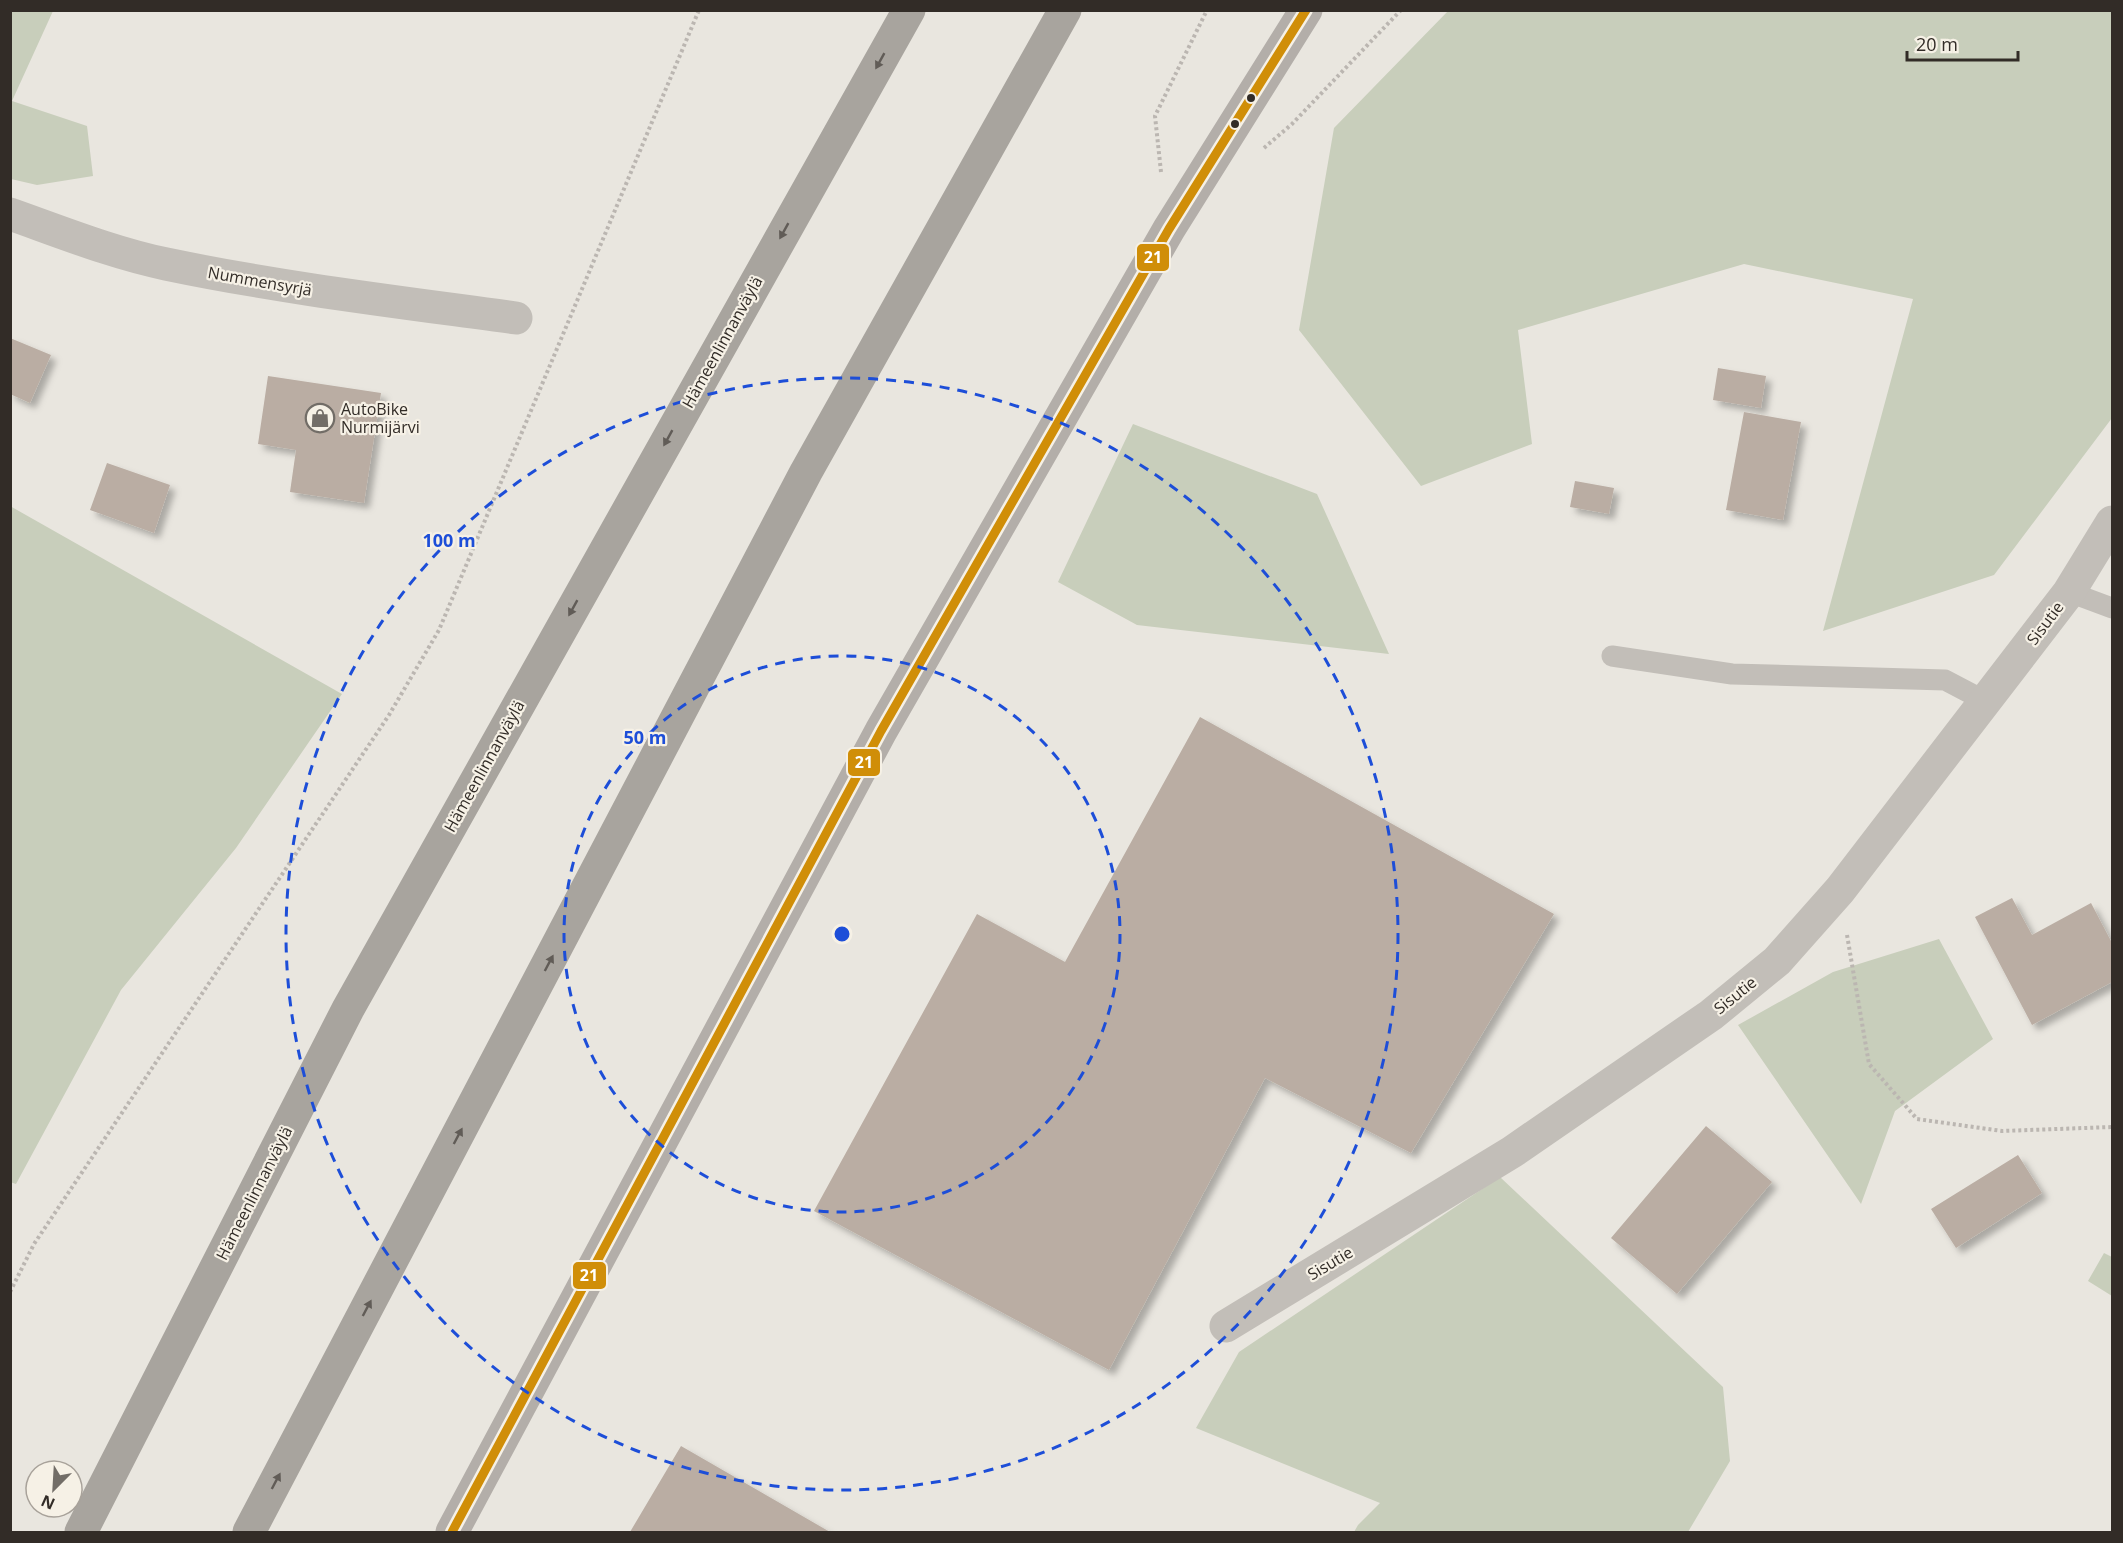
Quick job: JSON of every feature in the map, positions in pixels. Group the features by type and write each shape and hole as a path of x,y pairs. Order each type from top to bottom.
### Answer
{"highway":[{"name":"Hämeenlinnanväylä","path":"81,1533 348,1009 909,10"},
{"path":"249,1533 806,472 1065,10"}],"main road":[{"path":"452,1533 881,731 1168,229 1306,10"}],"street":[{"name":"Nummensyrjä","path":"10,214 164,264 324,292 516,318"},
{"name":"Sisutie","path":"1226,1326 1512,1152 1711,1015 1777,961 1840,890 1985,701 2068,592 2112,522"}],"lane":[{"path":"2068,592 2112,608"},
{"path":"1612,656 1732,674 1945,680 1985,701"}],"path":[{"path":"10,1292 34,1244 389,716 439,630 699,10"},
{"path":"1162,173 1155,116 1207,10"},
{"path":"1257,154 1292,124 1401,10"},
{"path":"1840,890 1869,1064 1917,1119 2002,1131 2112,1127"}],"green space":[{"path":"11,10 53,11 12,101 87,126 93,176 37,185 11,179"},
{"path":"1448,11 2112,11 2112,418 1994,575 1823,631 1913,299 1744,264 1518,330 1532,444 1421,486 1299,330 1334,128"},
{"path":"1133,424 1317,494 1389,654 1137,625 1058,582"},
{"path":"10,506 342,694 236,848 121,990 16,1184 10,1182"},
{"path":"1939,939 1993,1039 1895,1111 1861,1204 1738,1025 1833,972"},
{"path":"1500,1177 1723,1387 1730,1461 1688,1532 1354,1532 1380,1503 1196,1428 1239,1352"},
{"path":"2104,1253 2112,1257 2112,1296 2088,1281"}],"building":[{"path":"10,338 51,355 30,403 10,394"},
{"path":"1718,368 1766,376 1761,408 1713,400"},
{"name":"AutoBike Nurmijärvi","path":"268,376 381,393 364,503 290,492 296,450 258,444"},
{"path":"1744,412 1801,422 1783,520 1726,510"},
{"path":"107,463 170,485 154,533 90,510"},
{"path":"1575,481 1614,488 1609,514 1570,507"},
{"path":"1200,717 1554,914 1411,1153 1265,1078 1109,1370 814,1211 977,914 1065,962"},
{"path":"2012,898 2032,935 2091,903 2112,943 2112,982 2032,1025 1975,917"},
{"path":"1706,1126 1772,1182 1677,1294 1611,1238"},
{"path":"2018,1155 2042,1193 1956,1248 1931,1209"},
{"path":"681,1446 830,1532 630,1532"}],"transit line":[{"name":"21","path":"452,1532 881,731 1169,229 1306,10"}],"place":[{"name":"AutoBike Nurmijärvi","path":"320,418"}]}
